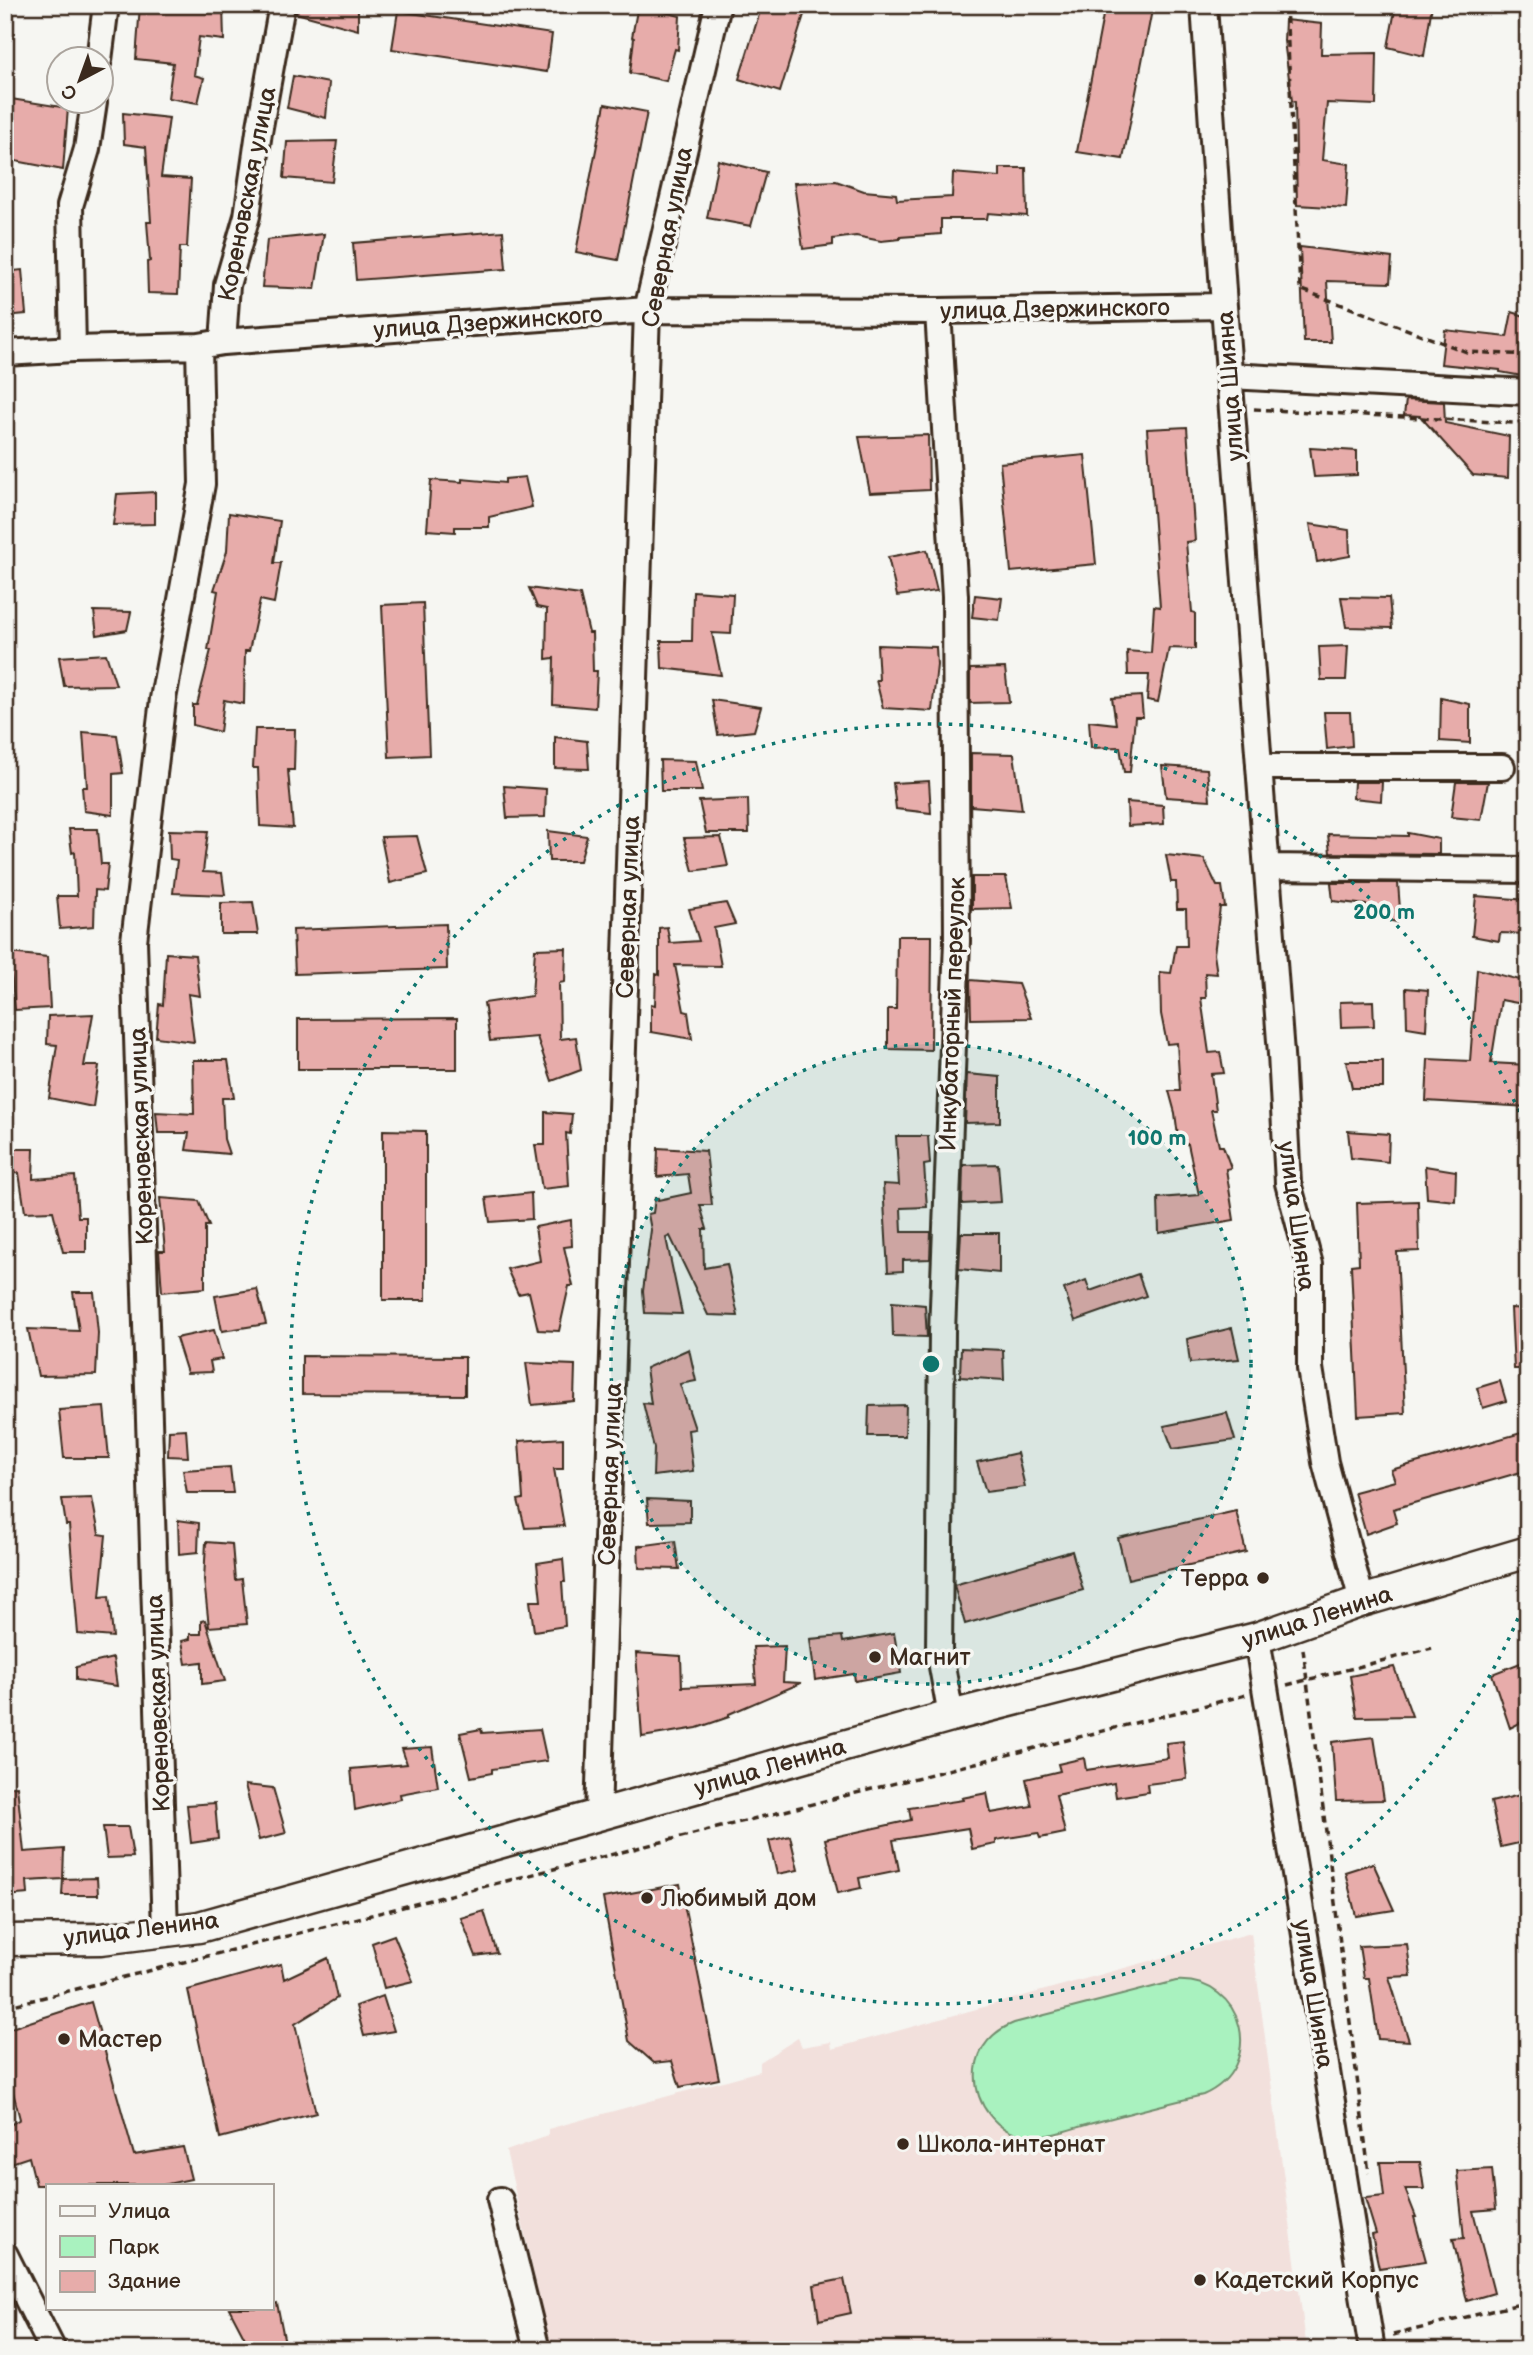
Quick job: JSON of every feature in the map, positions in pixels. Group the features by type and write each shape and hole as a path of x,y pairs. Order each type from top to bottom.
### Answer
{"main road":[{"name":"улица Ленина","path":"5,1940 102,1939 198,1927 951,1716 1257,1638 1362,1601 1528,1552"}],"street":[{"path":"101,46 106,5"},
{"name":"Кореновская улица","path":"165,1931 134,941 163,699 202,484 211,344 247,216 258,132 282,5"},
{"name":"Северная улица","path":"598,1816 647,310 718,5"},
{"name":"улица Шияна","path":"1204,5 1281,1054 1288,1184 1310,1265 1310,1368 1325,1462 1362,1601"},
{"path":"73,349 69,206 87,149 92,116"},
{"name":"улица Дзержинского","path":"5,353 211,344 647,310 938,311 1224,306"},
{"name":"Инкубаторный переулок","path":"938,311 955,596 957,941 942,1332 939,1650 951,1716"},
{"path":"1230,376 1528,392"},
{"path":"1259,767 1502,767"},
{"path":"1267,867 1528,870"},
{"name":"улица Шияна","path":"1257,1638 1380,2343"},
{"path":"500,2200 537,2350"},
{"path":"5,2255 53,2350"}],"path":[{"path":"1286,5 1300,289 1467,352 1528,355"},
{"path":"1246,409 1501,423 1528,421"},
{"path":"1303,1647 1370,2185"},
{"path":"1284,1685 1432,1648"},
{"path":"5,2007 1257,1692"},
{"path":"1380,2343 1528,2302"}],"shaded area":[{"name":"Школа-интернат","path":"1251,1933 1307,2350 551,2350 506,2151 548,2136 548,2129 760,2071 760,2062 798,2038 802,2047 831,2042 832,2049"}],"green space":[{"path":"1176,1981 1200,1984 1218,1993 1232,2008 1239,2026 1241,2046 1235,2065 1223,2082 1203,2095 1046,2136 1031,2137 1019,2135 998,2124 983,2105 976,2082 977,2062 983,2047 999,2030 1014,2023"}],"building":[{"path":"140,5 223,5 224,40 199,37 194,75 204,78 198,103 168,98 173,63 136,59"},
{"path":"297,5 358,5 358,30 296,13"},
{"path":"638,5 680,16 678,50 675,49 666,81 630,73 632,37"},
{"path":"762,5 807,5 780,92 739,79"},
{"path":"1105,5 1153,5 1123,159 1077,152"},
{"path":"1396,5 1432,5 1424,56 1388,47"},
{"path":"398,11 552,34 547,72 392,49"},
{"path":"1285,20 1322,24 1321,54 1377,53 1376,105 1327,103 1322,160 1349,164 1346,208 1297,205 1295,102 1292,101 1284,41"},
{"path":"293,76 329,83 326,118 287,108"},
{"path":"11,99 46,105 46,116 67,116 63,170 5,159"},
{"path":"605,104 647,112 618,260 576,252"},
{"path":"123,113 169,118 161,177 191,179 187,247 180,247 178,294 148,293 147,262 150,261 147,222 151,222 146,147 124,144"},
{"path":"337,141 332,182 284,178 287,142"},
{"path":"718,160 766,172 751,226 707,218"},
{"path":"1000,168 1026,168 1027,216 988,213 987,219 941,219 941,234 881,241 856,236 833,239 833,245 803,249 794,183 836,181 864,191 896,194 897,200 952,197 953,173 1000,177"},
{"path":"503,231 506,269 356,280 353,243"},
{"path":"324,234 315,289 262,287 267,240"},
{"path":"1300,247 1392,258 1390,283 1327,281 1331,342 1304,342"},
{"path":"22,270 26,314 5,316 5,272"},
{"path":"1512,312 1528,317 1528,377 1500,370 1441,364 1445,330 1507,337"},
{"path":"1406,400 1444,402 1445,423 1509,436 1508,478 1473,475 1420,416 1404,415"},
{"path":"1187,427 1195,541 1186,542 1192,612 1195,613 1195,649 1169,648 1158,702 1147,700 1149,675 1128,675 1127,651 1151,653 1154,606 1160,607 1147,429"},
{"path":"928,435 929,490 870,493 859,437"},
{"path":"1310,448 1357,451 1357,475 1314,477"},
{"path":"1085,455 1096,564 1011,572 1000,463"},
{"path":"525,477 532,507 489,517 489,527 455,527 455,532 427,530 431,480 462,482 462,479 505,483 505,479"},
{"path":"155,492 155,524 113,525 117,494"},
{"path":"229,513 280,521 274,563 281,563 274,603 260,600 249,651 245,651 244,704 224,700 220,732 193,725 193,705 197,705 211,650 208,650 218,591 214,590 227,551"},
{"path":"1310,524 1349,530 1350,556 1317,562"},
{"path":"927,550 937,591 897,596 888,557"},
{"path":"529,588 580,595 589,633 592,633 593,671 597,671 595,708 553,704 554,658 546,659 547,609 537,607"},
{"path":"693,591 733,594 731,634 712,633 721,675 662,668 661,641 692,641"},
{"path":"975,595 1002,598 999,620 972,617"},
{"path":"1341,597 1389,598 1392,628 1346,627"},
{"path":"423,603 429,755 389,757 382,605"},
{"path":"94,611 131,612 127,630 97,635"},
{"path":"877,645 936,647 937,665 932,711 883,708 876,680 879,680"},
{"path":"1348,646 1346,680 1321,680 1319,647"},
{"path":"106,654 116,685 64,686 59,657"},
{"path":"1005,668 1009,702 970,703 970,669"},
{"path":"1141,696 1143,717 1135,717 1130,772 1124,772 1120,747 1091,748 1089,721 1116,724 1112,698"},
{"path":"1441,698 1470,704 1470,743 1440,741"},
{"path":"712,700 761,707 754,731 718,735"},
{"path":"1324,712 1350,712 1352,746 1327,749"},
{"path":"255,729 295,729 294,770 288,770 293,828 260,826 258,768 253,768"},
{"path":"83,732 117,735 123,773 113,774 113,815 84,811 82,787 87,787"},
{"path":"555,737 587,741 589,769 555,768"},
{"path":"971,753 1014,754 1022,810 971,806"},
{"path":"660,760 696,761 702,791 661,791"},
{"path":"1162,766 1207,769 1210,800 1166,797"},
{"path":"929,781 931,813 896,809 893,783"},
{"path":"1354,782 1382,782 1381,801 1353,798"},
{"path":"1456,782 1488,782 1481,820 1451,817"},
{"path":"504,786 546,789 545,817 507,818"},
{"path":"748,799 749,833 706,833 699,801"},
{"path":"1127,802 1163,805 1164,824 1128,826"},
{"path":"69,829 98,829 101,864 108,864 105,891 95,890 94,926 60,929 57,896 77,896 75,852 72,853"},
{"path":"169,830 208,831 203,872 222,873 225,895 173,893 177,860 170,859"},
{"path":"548,831 587,836 580,861 549,861"},
{"path":"1408,833 1439,839 1439,854 1330,853 1328,834 1408,836"},
{"path":"417,836 427,874 390,883 381,837"},
{"path":"721,837 728,866 693,871 684,838"},
{"path":"1166,855 1204,859 1217,886 1222,886 1225,907 1220,907 1214,954 1217,974 1205,973 1206,998 1201,998 1209,1053 1220,1052 1224,1073 1211,1074 1216,1110 1211,1110 1219,1146 1223,1146 1231,1168 1226,1169 1234,1220 1159,1233 1158,1198 1199,1195 1188,1144 1179,1144 1169,1091 1180,1091 1177,1043 1167,1044 1161,1014 1160,972 1171,973 1176,946 1187,946 1186,909 1177,909 1176,882 1171,882"},
{"path":"972,877 1006,877 1012,908 972,909"},
{"path":"1331,883 1398,883 1400,909 1396,909 1397,922 1366,916 1366,905 1333,901"},
{"path":"1476,896 1528,900 1528,934 1500,933 1499,941 1472,936"},
{"path":"253,902 258,934 221,934 221,903"},
{"path":"726,903 735,924 714,928 721,966 675,965 684,1011 688,1012 692,1039 651,1032 651,1004 655,1005 656,974 659,975 659,928 667,927 670,943 699,941 689,909"},
{"path":"446,924 447,969 295,974 293,930"},
{"path":"897,936 932,936 931,1050 888,1049 888,1009 896,1009"},
{"path":"566,948 565,982 559,983 560,1039 576,1037 581,1070 552,1081 537,1037 490,1041 484,1003 532,996 535,949"},
{"path":"9,953 47,957 50,1008 15,1010"},
{"path":"166,953 195,955 200,996 188,994 194,1042 156,1037 159,1004 163,1005"},
{"path":"1477,969 1528,982 1528,1005 1501,1000 1491,1063 1528,1065 1528,1107 1426,1101 1428,1059 1470,1061"},
{"path":"970,980 1018,984 1031,1018 971,1019"},
{"path":"1406,988 1428,990 1426,1030 1407,1027"},
{"path":"1373,1001 1374,1026 1341,1027 1340,1002"},
{"path":"93,1014 84,1066 99,1066 93,1107 49,1098 57,1045 47,1044 48,1016"},
{"path":"457,1018 457,1069 298,1069 298,1019"},
{"path":"193,1060 228,1060 234,1098 222,1098 224,1139 229,1154 186,1150 189,1133 158,1133 156,1112 194,1114"},
{"path":"1346,1061 1383,1061 1383,1088 1352,1088"},
{"path":"967,1074 1000,1077 1000,1122 965,1123"},
{"path":"545,1112 572,1114 570,1134 566,1133 569,1186 542,1189 535,1145 545,1145"},
{"path":"383,1130 426,1131 426,1300 383,1300"},
{"path":"1348,1131 1389,1134 1388,1162 1351,1158"},
{"path":"896,1136 928,1136 930,1164 924,1165 927,1207 901,1208 902,1232 931,1232 930,1259 903,1260 903,1271 888,1272 883,1184 899,1185"},
{"path":"658,1148 706,1151 712,1205 700,1205 707,1229 703,1229 704,1268 727,1264 738,1316 708,1315 670,1236 666,1238 682,1314 645,1313 643,1291 651,1230 648,1214 653,1213 655,1198 658,1200 691,1193 688,1174 657,1177"},
{"path":"5,1149 34,1149 33,1179 75,1176 78,1217 86,1217 86,1252 63,1252 53,1211 25,1212 19,1173 5,1174"},
{"path":"998,1164 1001,1202 962,1204 963,1165"},
{"path":"1425,1166 1456,1171 1455,1201 1427,1198"},
{"path":"531,1193 532,1219 490,1222 486,1198"},
{"path":"160,1198 199,1201 209,1226 205,1226 205,1288 162,1292 159,1251 165,1251"},
{"path":"1418,1201 1419,1251 1397,1252 1405,1413 1358,1416 1351,1265 1359,1264 1357,1203"},
{"path":"571,1220 572,1246 564,1247 573,1286 569,1286 559,1331 538,1330 529,1292 518,1294 507,1269 540,1261 535,1227"},
{"path":"961,1233 999,1233 999,1273 959,1269"},
{"path":"1138,1274 1146,1296 1075,1321 1064,1289 1086,1280 1090,1291"},
{"path":"257,1289 266,1324 222,1331 215,1296"},
{"path":"73,1292 94,1292 98,1333 96,1375 38,1376 28,1329 79,1331"},
{"path":"892,1302 925,1305 927,1337 893,1336"},
{"path":"1511,1308 1528,1309 1528,1369 1514,1369"},
{"path":"1232,1328 1239,1359 1190,1363 1187,1339"},
{"path":"214,1330 222,1359 210,1361 212,1372 187,1373 176,1338"},
{"path":"961,1348 1003,1350 1004,1380 960,1377"},
{"path":"689,1349 696,1381 680,1384 695,1429 688,1430 693,1471 653,1476 654,1448 643,1403 651,1404 646,1368"},
{"path":"302,1356 465,1357 465,1395 302,1394"},
{"path":"526,1363 575,1365 574,1401 532,1405"},
{"path":"1500,1381 1506,1401 1483,1408 1477,1388"},
{"path":"906,1405 905,1436 868,1436 869,1406"},
{"path":"104,1407 109,1458 64,1458 59,1410"},
{"path":"1227,1413 1235,1440 1173,1449 1164,1426"},
{"path":"186,1429 188,1457 168,1456 169,1430"},
{"path":"1528,1431 1528,1470 1393,1509 1397,1523 1366,1534 1354,1492 1395,1481 1391,1470"},
{"path":"563,1438 563,1469 554,1469 564,1526 525,1528 518,1500 523,1499 519,1441"},
{"path":"1017,1453 1025,1487 986,1492 977,1462"},
{"path":"230,1467 233,1493 187,1493 183,1470"},
{"path":"92,1498 99,1534 106,1535 100,1597 109,1596 113,1637 78,1634 69,1525 66,1525 62,1499"},
{"path":"647,1499 690,1501 690,1522 649,1523"},
{"path":"1236,1511 1246,1552 1128,1579 1118,1538"},
{"path":"178,1520 199,1523 198,1552 179,1554"},
{"path":"675,1541 679,1569 639,1568 638,1546"},
{"path":"206,1542 232,1544 235,1580 242,1579 247,1624 209,1627 204,1580"},
{"path":"1072,1551 1083,1590 965,1624 954,1585"},
{"path":"563,1559 565,1626 534,1631 530,1601 541,1601 537,1563"},
{"path":"205,1620 225,1681 202,1684 202,1662 186,1664 182,1641 190,1639 190,1634 201,1634 201,1621"},
{"path":"894,1633 901,1673 855,1681 854,1674 815,1680 810,1639 842,1636 843,1642"},
{"path":"785,1646 783,1682 801,1683 729,1714 729,1717 697,1728 642,1737 636,1653 681,1656 682,1687 756,1684 753,1647"},
{"path":"113,1658 117,1686 76,1680 76,1667"},
{"path":"1528,1660 1528,1719 1510,1728 1492,1674"},
{"path":"1394,1667 1412,1716 1357,1717 1350,1676"},
{"path":"481,1729 482,1733 540,1729 547,1761 492,1769 492,1773 471,1777 460,1733"},
{"path":"1374,1737 1384,1800 1336,1801 1332,1742"},
{"path":"1183,1741 1187,1779 1147,1784 1148,1792 1116,1797 1114,1783 1056,1795 1065,1833 1040,1838 1038,1833 996,1840 996,1844 972,1849 968,1828 893,1840 899,1870 859,1878 861,1888 838,1893 825,1839 911,1820 909,1808 963,1800 962,1798 987,1793 991,1813 1032,1806 1026,1779 1060,1771 1058,1764 1084,1758 1086,1770 1168,1758 1166,1743"},
{"path":"432,1747 438,1787 400,1794 401,1799 355,1810 351,1769 407,1764 402,1749"},
{"path":"245,1785 273,1788 286,1833 259,1840"},
{"path":"17,1786 24,1852 64,1849 63,1879 27,1881 28,1894 5,1896 5,1787"},
{"path":"1528,1793 1528,1841 1501,1847 1491,1802"},
{"path":"215,1803 218,1839 191,1843 187,1805"},
{"path":"103,1827 128,1827 133,1857 107,1858"},
{"path":"790,1836 798,1870 777,1874 769,1841"},
{"path":"1373,1863 1394,1910 1356,1916 1345,1872"},
{"path":"97,1878 98,1895 62,1895 63,1879"},
{"path":"680,1884 719,2079 680,2087 672,2061 654,2063 629,2041 603,1898"},
{"path":"484,1911 497,1953 476,1956 461,1918"},
{"path":"394,1935 413,1981 384,1988 372,1943"},
{"path":"1407,1944 1411,1976 1389,1977 1409,2041 1378,2039 1369,1978 1364,1978 1359,1946"},
{"path":"328,1958 337,1998 295,2024 316,2113 220,2138 188,1990 281,1964 284,1979"},
{"path":"383,1996 394,2031 364,2036 356,2006"},
{"path":"91,2002 134,2155 183,2147 191,2179 168,2184 36,2185 29,2157 5,2165 5,2128 20,2119 5,2061 5,2030"},
{"path":"1380,2162 1420,2162 1424,2189 1405,2189 1416,2217 1426,2261 1379,2268 1372,2235 1376,2234 1365,2198 1384,2196"},
{"path":"1492,2169 1496,2209 1473,2211 1494,2293 1467,2301 1453,2239 1464,2238 1457,2171"},
{"path":"844,2279 851,2313 819,2320 814,2285"},
{"path":"277,2303 285,2343 251,2350 230,2310 273,2310 273,2304"}],"place":[{"name":"Терра","path":"1263,1578"},
{"name":"Магнит","path":"875,1657"},
{"name":"Любимый дом","path":"647,1898"},
{"name":"Мастер","path":"64,2039"},
{"name":"Школа-интернат","path":"903,2144"},
{"name":"Кадетский Корпус","path":"1200,2280"}]}
